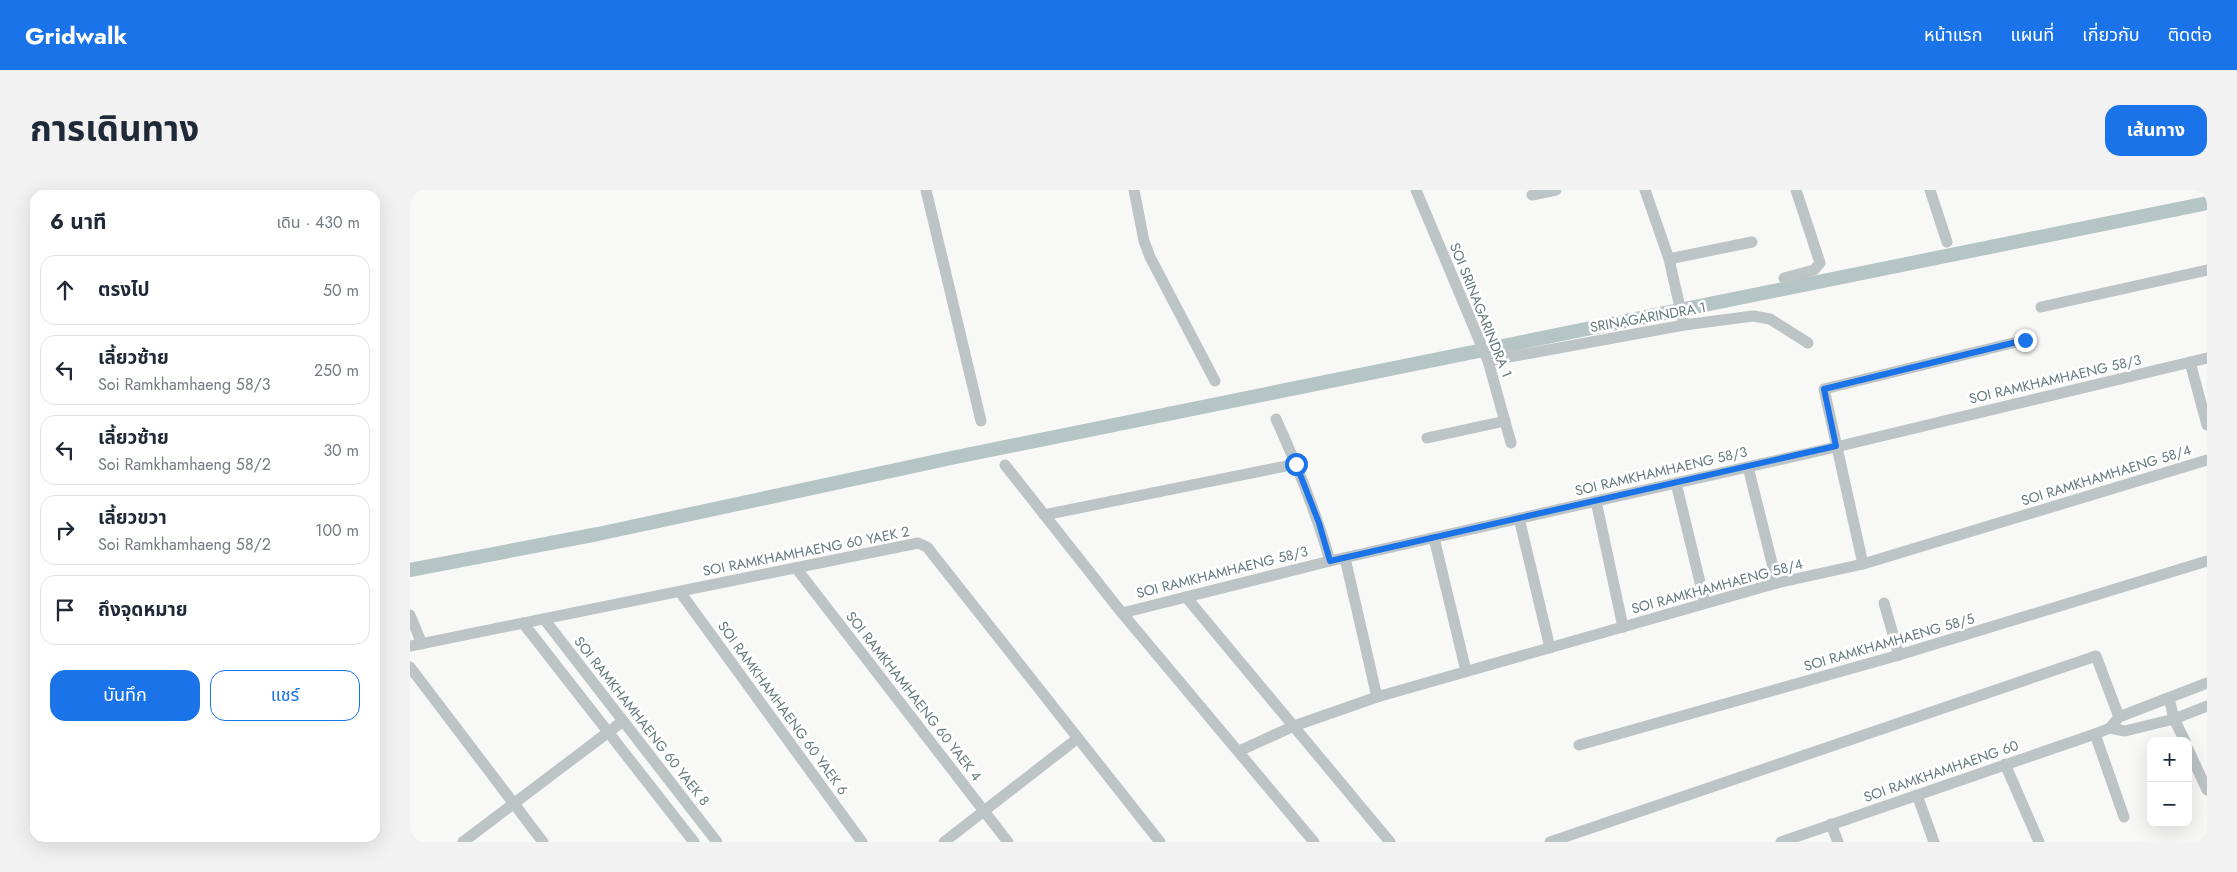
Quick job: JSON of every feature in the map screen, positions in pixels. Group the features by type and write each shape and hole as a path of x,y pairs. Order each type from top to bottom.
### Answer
{"street":[{"path":"926,190 981,421"},
{"path":"1134,190 1144,241 1150,257 1215,381"},
{"name":"SOI SRINAGARINDRA 1","path":"1416,190 1487,358 1511,444"},
{"path":"1532,194 1556,190"},
{"path":"1645,190 1669,258 1684,325"},
{"path":"1784,278 1814,270 1820,263 1796,190"},
{"path":"1930,190 1947,242"},
{"path":"1669,258 1752,242"},
{"path":"2041,308 2207,270"},
{"name":"SRINAGARINDRA 1","path":"1487,358 1684,325 1762,316 1808,343"},
{"path":"1863,564 1824,389 2025,340"},
{"name":"SOI RAMKHAMHAENG 58/3","path":"1122,613 1330,561 1748,467 2207,358"},
{"path":"2190,362 2207,425"},
{"path":"1276,419 1319,523 1330,561"},
{"path":"1428,438 1505,421"},
{"name":"SOI RAMKHAMHAENG 58/4","path":"1239,751 1294,726 1378,697 1705,603 1863,564 2207,460"},
{"path":"1044,515 1296,464"},
{"path":"1005,465 1122,613 1314,842"},
{"path":"1748,467 1776,584"},
{"path":"1676,483 1705,603"},
{"path":"1596,500 1623,627"},
{"path":"1520,518 1550,648"},
{"path":"1434,538 1466,671"},
{"name":"SOI RAMKHAMHAENG 60 YAEK 2","path":"410,646 918,543 926,547 1160,842"},
{"path":"1346,558 1378,697"},
{"name":"SOI RAMKHAMHAENG 58/5","path":"1579,745 1899,655 2207,561"},
{"name":"SOI RAMKHAMHAENG 60 YAEK 4","path":"796,568 1008,842"},
{"name":"SOI RAMKHAMHAENG 60 YAEK 6","path":"680,592 862,842"},
{"path":"1186,597 1390,842"},
{"path":"1884,603 1899,655"},
{"path":"410,615 422,644"},
{"name":"SOI RAMKHAMHAENG 60 YAEK 8","path":"544,619 624,721 711,840"},
{"path":"523,623 694,842"},
{"path":"1550,842 2096,656 2119,717"},
{"path":"410,667 543,842"},
{"name":"SOI RAMKHAMHAENG 60","path":"1780,842 2095,734 2110,728 2119,717 2207,683"},
{"path":"2169,698 2174,719 2182,737"},
{"name":"SOI RAMKHAMHAENG 60","path":"2110,728 2125,731 2174,719 2207,706"},
{"path":"463,842 624,721"},
{"path":"2095,734 2124,817"},
{"path":"944,842 1078,738"},
{"path":"2192,758 2207,790"},
{"path":"2005,764 2039,842"},
{"path":"1917,795 1934,842"},
{"path":"1831,824 1838,842"}],"waterway":[{"path":"410,570 598,534 956,457 2207,203"}],"route":[{"path":"1296,464 1319,523 1330,561 1836,446 1824,389 2025,340"}]}
